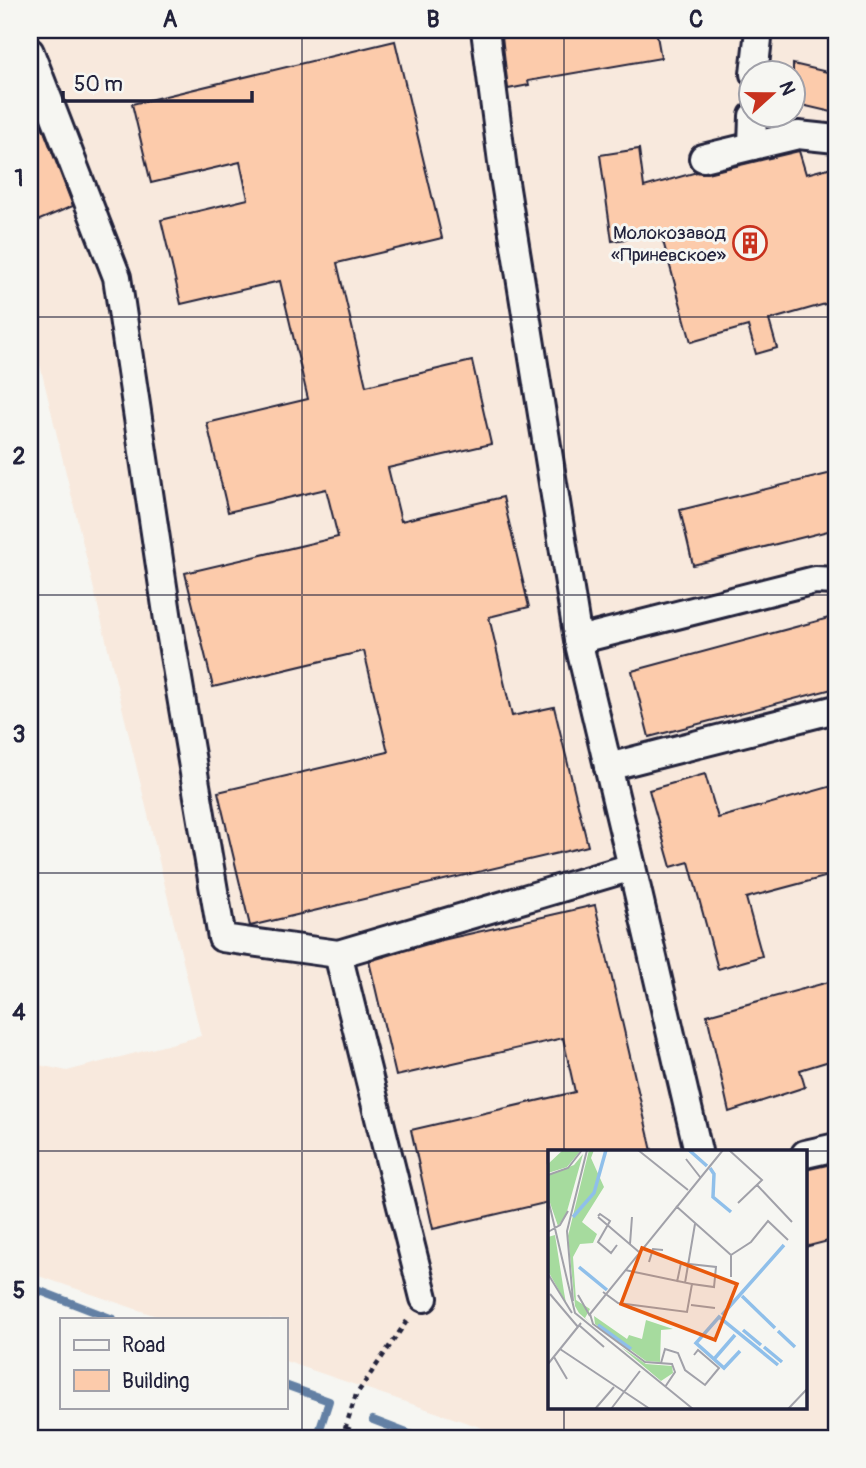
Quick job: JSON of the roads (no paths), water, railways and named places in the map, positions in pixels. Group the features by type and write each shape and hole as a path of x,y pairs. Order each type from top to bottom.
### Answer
{"lane":[{"path":"485,30 503,170 578,640 698,1150"},
{"path":"756,60 759,30"},
{"path":"30,52 58,118 117,277 168,620 222,938 338,954 632,867"},
{"path":"752,146 753,130"},
{"path":"703,158 798,135 836,139"},
{"path":"578,640 815,580 836,581"},
{"path":"608,767 836,709"},
{"path":"338,954 424,1298"},
{"path":"806,1154 836,1147"}],"waterway":[{"path":"30,1287 110,1318"},
{"path":"287,1386 329,1401 317,1438"},
{"path":"373,1420 420,1438"}],"place":[{"name":"Молокозавод «Приневское»","path":"750,243"}]}
